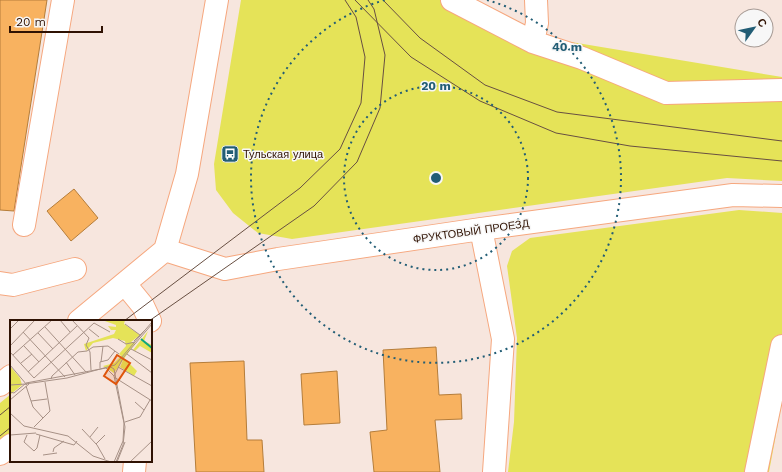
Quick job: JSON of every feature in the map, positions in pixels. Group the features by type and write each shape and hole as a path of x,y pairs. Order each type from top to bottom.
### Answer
{"street":[{"path":"24,225 63,0"},
{"path":"80,320 164,250 187,174 217,0"},
{"path":"452,0 533,42 582,58 666,93 782,90"},
{"path":"533,42 537,23 536,0"},
{"name":"ФРУКТОВЫЙ ПРОЕЗД","path":"164,250 225,269 278,259 481,229 733,195 782,196"},
{"path":"481,229 503,339 494,472"},
{"path":"0,283 13,285 75,269"},
{"path":"125,284 143,306 150,320"},
{"path":"756,472 782,346"},
{"path":"0,385 10,377"},
{"path":"0,454 10,446"},
{"path":"134,472 135,462"}],"shaded area":[{"path":"241,0 471,0 547,38 782,77 782,181 727,178 292,239 258,233 233,213 216,190 214,164"},
{"path":"739,210 782,213 782,402 769,472 508,472 514,422 517,338 507,266 512,251 530,238"},
{"path":"10,395 10,434 0,441 0,403"}],"building":[{"path":"0,0 47,0 14,211 0,210"},
{"path":"74,189 98,218 71,241 47,211"},
{"path":"436,347 439,395 461,394 462,419 435,420 440,472 374,472 370,432 387,430 383,350"},
{"path":"244,361 247,440 262,440 264,472 196,472 190,363"},
{"path":"337,371 340,423 304,425 301,374"}],"tram line":[{"path":"125,320 300,188 340,149 361,103 365,57 356,17 345,0"},
{"path":"355,0 411,57 480,101 556,133 630,146 782,161"},
{"path":"150,320 314,206 357,162 380,108 385,55 374,9 368,0"},
{"path":"383,0 420,38 485,85 557,112 782,141"},
{"path":"0,415 10,407"},
{"path":"0,436 10,428"}],"place":[{"name":"Тульская улица","path":"230,154"}]}
